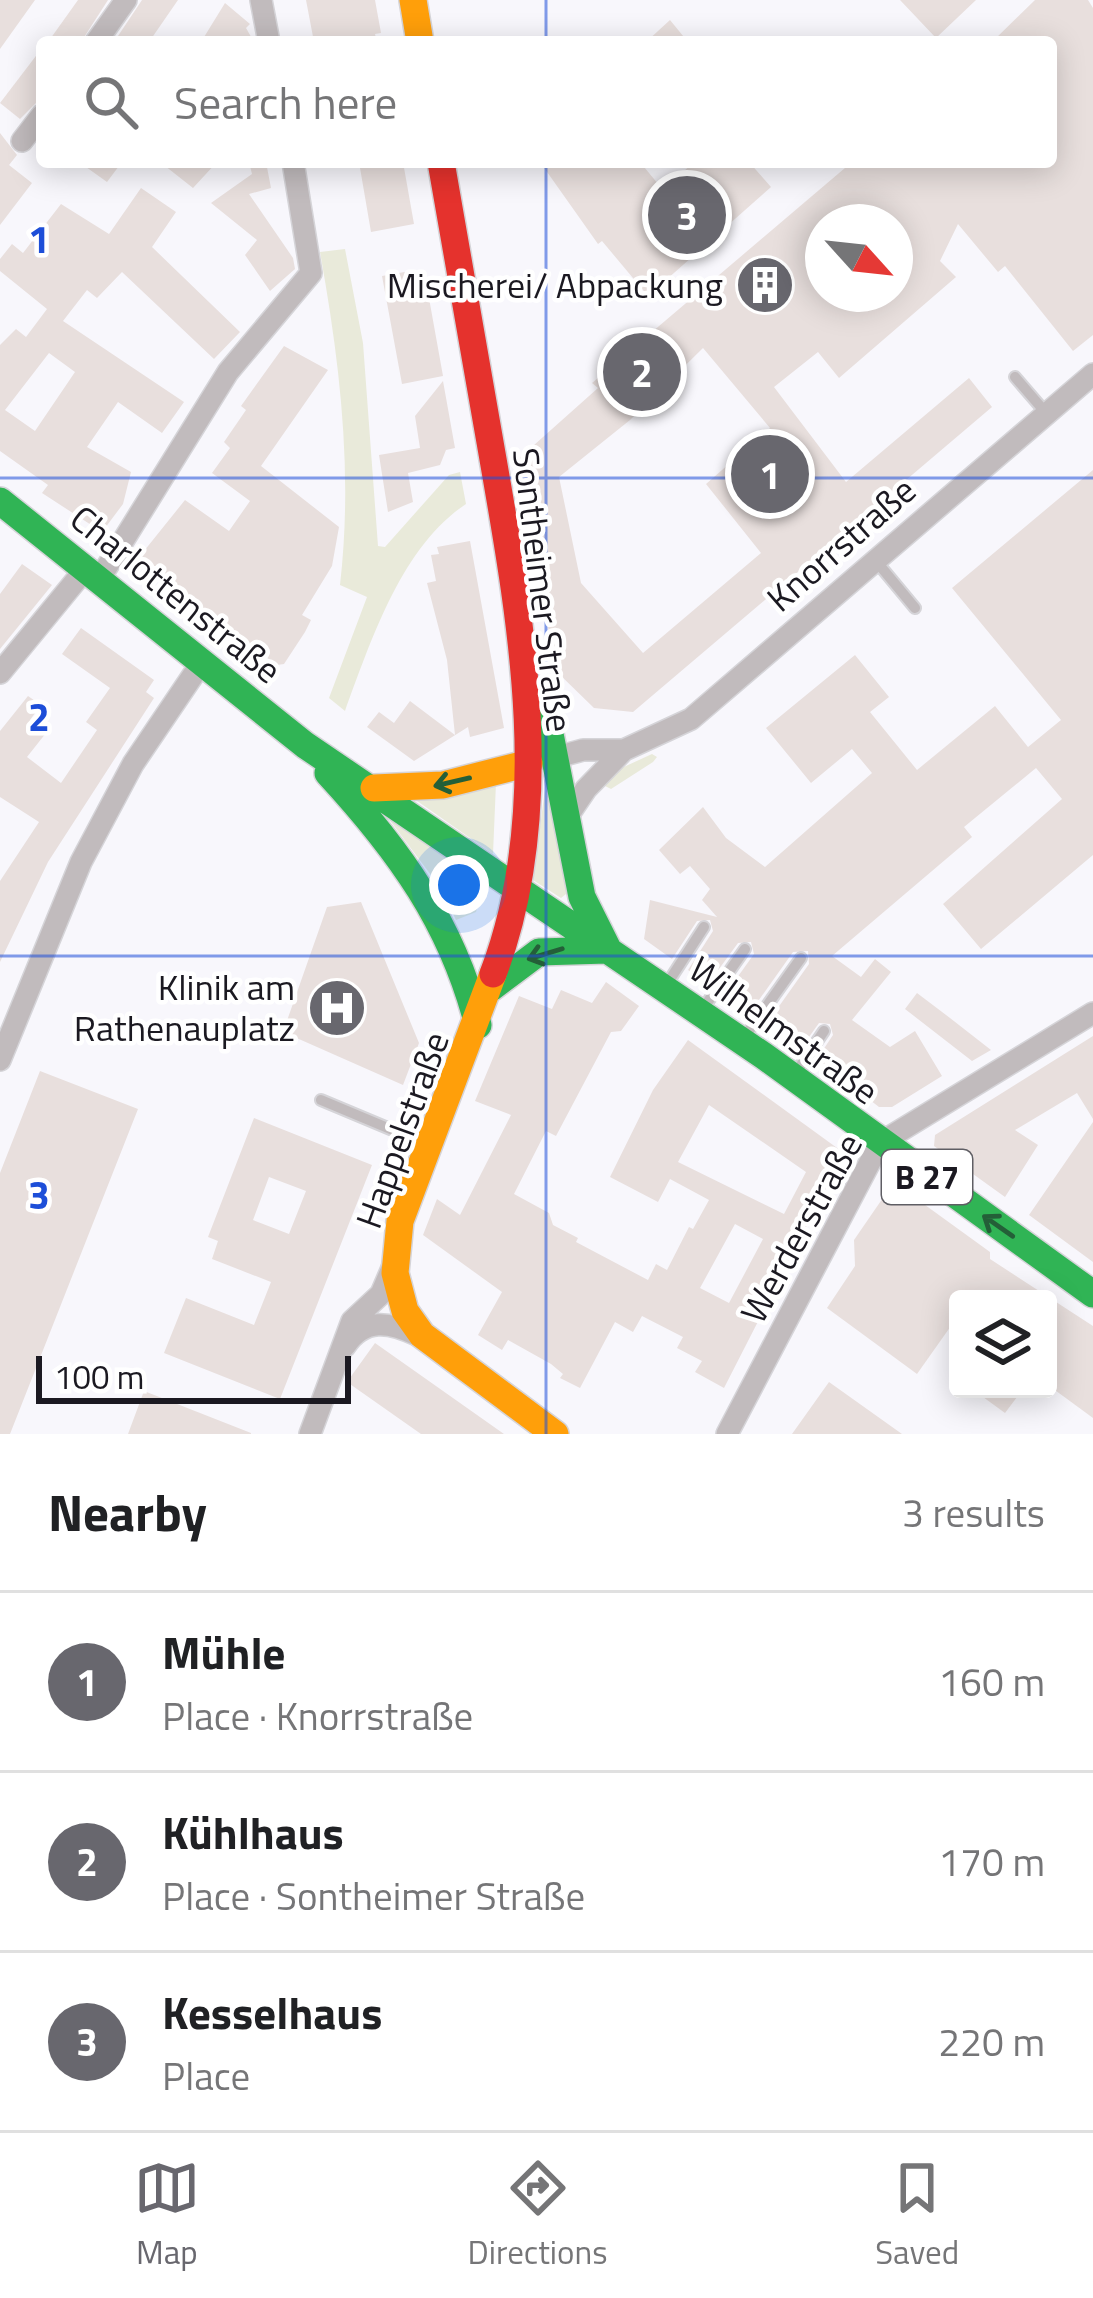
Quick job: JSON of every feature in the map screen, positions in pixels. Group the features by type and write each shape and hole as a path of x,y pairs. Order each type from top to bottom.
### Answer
{"main road":[{"path":"413,0 419,36"},
{"name":"Sontheimer Straße","path":"441,168 541,760 519,890 478,1025"},
{"name":"Charlottenstraße","path":"0,501 305,745 519,890"},
{"name":"Charlottenstraße","path":"305,745 424,883 460,962 478,1025"},
{"path":"374,788 443,785 541,760"},
{"name":"Wilhelmstraße","path":"541,760 566,820 582,897 609,950"},
{"name":"Wilhelmstraße","path":"519,890 753,1048 1093,1294"},
{"path":"490,989 539,952 609,950"},
{"name":"Happelstraße","path":"478,1025 400,1221 394,1259 404,1311 434,1345 555,1434"}],"street":[{"path":"100,36 126,0"},
{"path":"261,0 268,36"},
{"path":"22,141 36,123"},
{"path":"0,673 93,573 228,372 311,273 293,168"},
{"name":"Knorrstraße","path":"541,760 624,749 691,719 1093,374"},
{"path":"0,1060 88,848 133,764 202,662"},
{"name":"Knorrstraße","path":"566,820 586,789 624,749"},
{"name":"Werderstraße","path":"728,1434 880,1143 1093,1013"},
{"name":"Happelstraße","path":"310,1434 352,1321 386,1288 394,1259"},
{"path":"345,1346 359,1330 377,1324 396,1326 434,1345"}],"lane":[{"path":"1015,377 1046,413"},
{"path":"874,558 915,608"},
{"path":"664,988 704,926"},
{"path":"700,1012 745,949"},
{"path":"753,1048 801,958"},
{"path":"793,1077 824,1031"},
{"path":"322,1100 429,1145"}],"green space":[{"path":"345,249 363,343 378,546 385,547 449,475 460,472 466,504 443,522 406,570 345,711 329,698 367,597 340,585 345,501 342,418 320,252"},
{"path":"652,754 657,757 653,762 611,789 601,784 615,771"},
{"path":"496,783 493,854 410,796"},
{"path":"545,789 571,890 561,898 533,880"},
{"path":"388,818 485,878 476,912 456,920 440,887"}],"building":[{"path":"0,0 35,0 0,49"},
{"path":"78,0 108,0 85,36 52,36"},
{"path":"142,0 178,0 153,36 118,36"},
{"path":"306,0 375,0 381,33 313,36"},
{"path":"900,0 976,0 938,36"},
{"path":"1035,0 1088,0 1093,8 1093,335 1073,351 1005,266 998,272 958,224 940,261 956,277 839,378 818,352 774,387 846,482 969,378 992,407 633,712 594,708 557,672 515,462 598,388 592,383 845,168 1057,168 1057,36 998,36","holes":["703,348 770,428 706,484 761,553 643,653 581,583 559,477 630,420"]},
{"path":"225,3 250,24 246,28 251,36 205,36"},
{"path":"670,20 683,36 653,36"},
{"path":"36,56 36,103 20,119 0,103"},
{"path":"0,133 17,155 9,165 32,183 0,225"},
{"path":"87,168 118,168 107,182"},
{"path":"168,168 211,168 193,188"},
{"path":"250,168 267,168 271,188 249,194 293,258 295,269 270,291 245,255 257,240 211,203 252,174"},
{"path":"360,168 404,168 414,224 371,232"},
{"path":"544,168 645,168 663,190 687,168 754,168 771,187 648,296 602,241 598,244"},
{"path":"141,188 176,212 152,247 240,332 214,359 122,272 97,298 87,290 63,321 184,402 162,433 118,402 87,447 131,472 123,504 102,532 42,493 48,485 0,451 0,345 16,329 26,337 47,309 0,271 0,259 12,244 23,253 61,204 109,234","holes":["49,353 75,372 35,431 5,410"]},
{"path":"410,271 418,288 427,287 443,376 402,384 382,276"},
{"path":"284,346 328,370 261,466 339,527 332,566 302,615 311,620 284,664 277,665 136,561 185,500 229,531 250,501 212,473 230,448 224,442 246,410 241,406"},
{"path":"443,381 455,448 446,450 440,465 408,473 413,502 388,512 379,455 420,448 415,416"},
{"path":"1093,470 1093,855 981,949 943,904 1062,799 1036,768 964,827 972,837 832,956 861,977 875,959 891,972 852,1020 890,1047 915,1031 942,1076 892,1107 879,1107 817,1059 833,1035 830,1024 819,1023 799,1051 765,1026 809,964 808,951 793,952 749,1014 724,996 754,954 751,942 738,943 708,984 688,970 713,931 710,920 697,921 672,959 644,939 650,900 717,917 702,900 710,889 690,866 680,874 659,850 703,807 726,838 765,867 872,773 852,749 811,783 766,728 855,655 889,697 870,712 917,770 995,706 1028,747 1061,720 952,588"},
{"path":"470,541 504,728 470,737 468,727 414,761 367,727 379,712 394,723 410,701 455,735 447,660 427,583 436,581 431,555 439,554 437,547"},
{"path":"22,564 52,585 0,649 0,594"},
{"path":"81,628 154,680 146,692 154,698 48,862 0,962 0,881 39,822 0,797 0,731 28,696 41,705 30,720 46,733 27,757 61,783 97,730 86,722 110,688 62,654"},
{"path":"361,902 419,1043 403,1085 283,1032 327,907"},
{"path":"606,982 639,1006 621,1031 611,1032 556,1136 546,1131 514,1194 549,1213 553,1225 578,1238 576,1242 648,1280 656,1264 667,1270 689,1227 693,1229 709,1200 670,1179 658,1202 610,1177 653,1090 688,1040 844,1153 724,1388 695,1372 702,1361 677,1348 683,1337 642,1316 633,1332 615,1322 580,1388 560,1378 563,1374 551,1364 508,1340 502,1350 478,1335 502,1292 423,1235 437,1199 460,1215 511,1115 475,1101 519,996 552,1009 561,990 592,1003","holes":["709,1105 806,1172 784,1214 678,1162","735,1224 763,1239 729,1303 700,1288"]},
{"path":"917,993 991,1050 972,1061 905,1009"},
{"path":"1093,1036 1093,1119 1077,1093 1015,1130 1038,1145 1005,1197 934,1146 935,1135"},
{"path":"40,1071 138,1109 10,1434 0,1434 0,1173"},
{"path":"254,1118 372,1165 280,1399 164,1353 186,1298 254,1325 271,1282 212,1259 218,1241 208,1237","holes":["269,1177 306,1191 289,1234 253,1220"]},
{"path":"1093,1122 1093,1262 1029,1215"},
{"path":"903,1189 990,1252 990,1259 1038,1290 949,1290 949,1329 917,1374 827,1308 855,1266 854,1240 887,1192"},
{"path":"1057,1303 1093,1326 1093,1418 1057,1392"},
{"path":"375,1343 504,1434 421,1434 347,1382"},
{"path":"829,1382 902,1434 792,1434"},
{"path":"144,1391 251,1433 251,1434 128,1434"},
{"path":"984,1398 1016,1398 1005,1413"}],"traffic: fast":[{"path":"0,501 305,745 519,890"},
{"path":"542,693 582,897 608,949"},
{"path":"328,773 420,890 454,953 478,1025"},
{"path":"519,890 764,1056 1093,1294"},
{"path":"491,988 539,952 607,950"}],"traffic: slow":[{"path":"413,0 419,36"},
{"path":"374,788 443,785 529,763"},
{"path":"493,974 400,1221 395,1273 405,1311 422,1335 555,1434"}],"traffic: jam":[{"path":"442,168 512,574 527,710 524,844 512,910 493,974"}],"place":[{"name":"Kesselhaus","path":"687,215"},
{"name":"Mischerei/ Abpackung","path":"765,285"},
{"name":"Kühlhaus","path":"642,372"},
{"name":"Mühle","path":"770,474"},
{"name":"Klinik am Rathenauplatz","path":"337,1008"}]}
